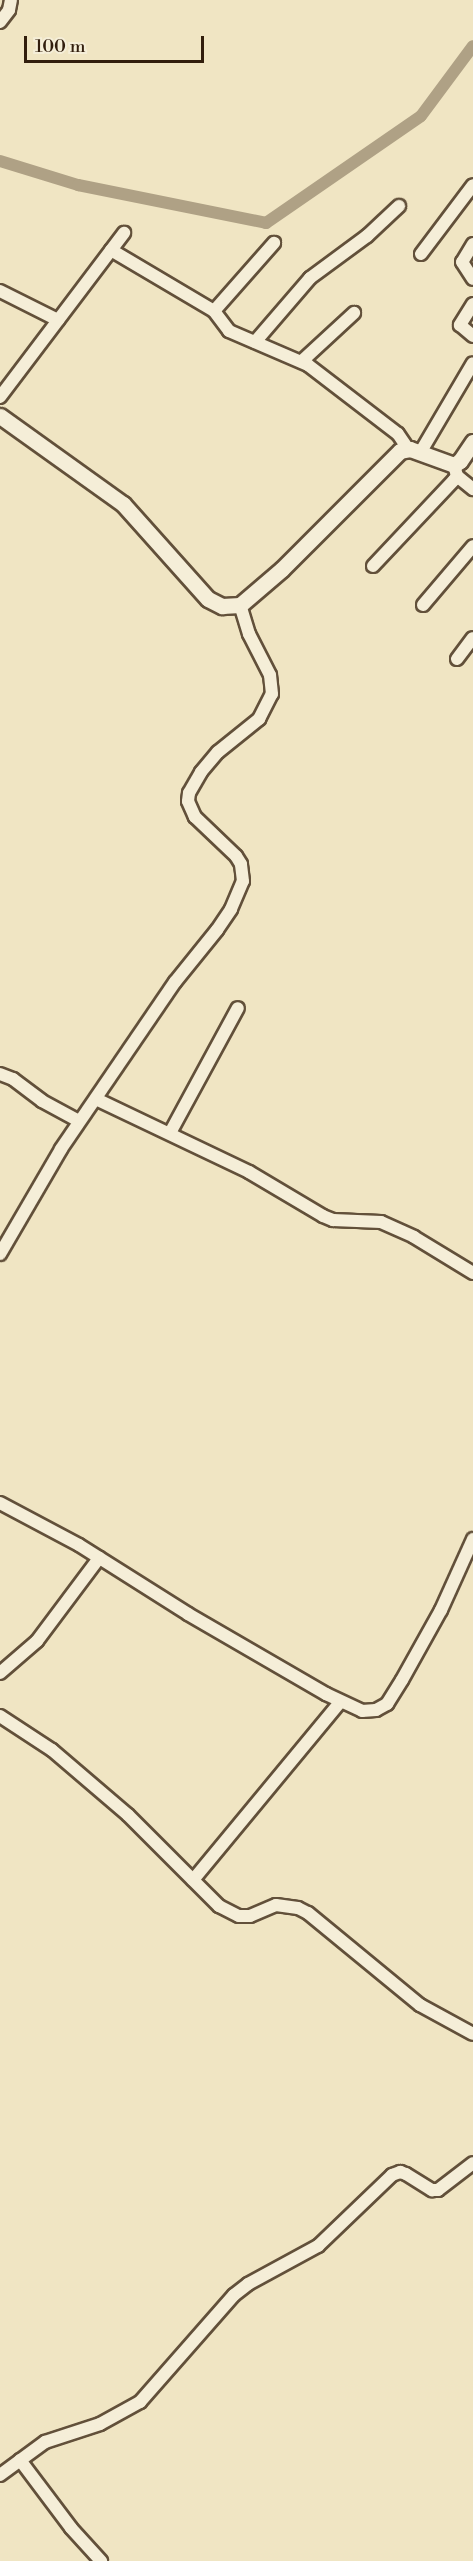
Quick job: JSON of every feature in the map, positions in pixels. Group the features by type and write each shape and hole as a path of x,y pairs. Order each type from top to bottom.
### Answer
{"street":[{"path":"0,22 11,6 11,0"},
{"path":"421,254 473,185"},
{"path":"255,342 310,278 367,236 399,206"},
{"path":"0,397 124,233"},
{"path":"214,312 274,243"},
{"path":"473,244 462,262 473,279"},
{"path":"111,250 214,312 227,330 302,361 398,434 414,451 455,470 473,489"},
{"path":"0,291 58,320"},
{"path":"473,304 460,323 462,328 473,336"},
{"path":"302,361 354,313"},
{"path":"414,451 473,363"},
{"path":"0,416 123,504 208,599 222,606 240,605 282,569 400,451 414,451"},
{"path":"374,566 455,470 473,442"},
{"path":"423,605 473,546"},
{"path":"0,1254 79,1121 175,982 217,930 231,909 243,881 241,864 236,856 195,817 188,801 189,793 201,772 218,752 259,719 272,694 270,675 249,634 240,605"},
{"path":"457,659 473,638"},
{"path":"170,1133 238,1008"},
{"path":"0,1074 14,1079 42,1101 79,1121"},
{"path":"96,1099 249,1172 323,1216 333,1220 381,1222 414,1237 473,1274"},
{"path":"0,1503 99,1558 205,1624 340,1702 362,1711 376,1710 387,1704 441,1610 473,1539"},
{"path":"0,1673 37,1641 99,1558"},
{"path":"193,1880 340,1702"},
{"path":"0,1716 52,1750 128,1815 219,1906 239,1916 250,1916 276,1905 298,1908 308,1913 420,2005 473,2034"},
{"path":"0,2475 45,2442 100,2424 140,2402 234,2295 248,2284 318,2246 392,2175 400,2172 425,2187 438,2190 473,2163"},
{"path":"20,2460 71,2528 101,2561"}],"waterway":[{"path":"0,161 78,185 266,223 421,116 473,46"}]}
